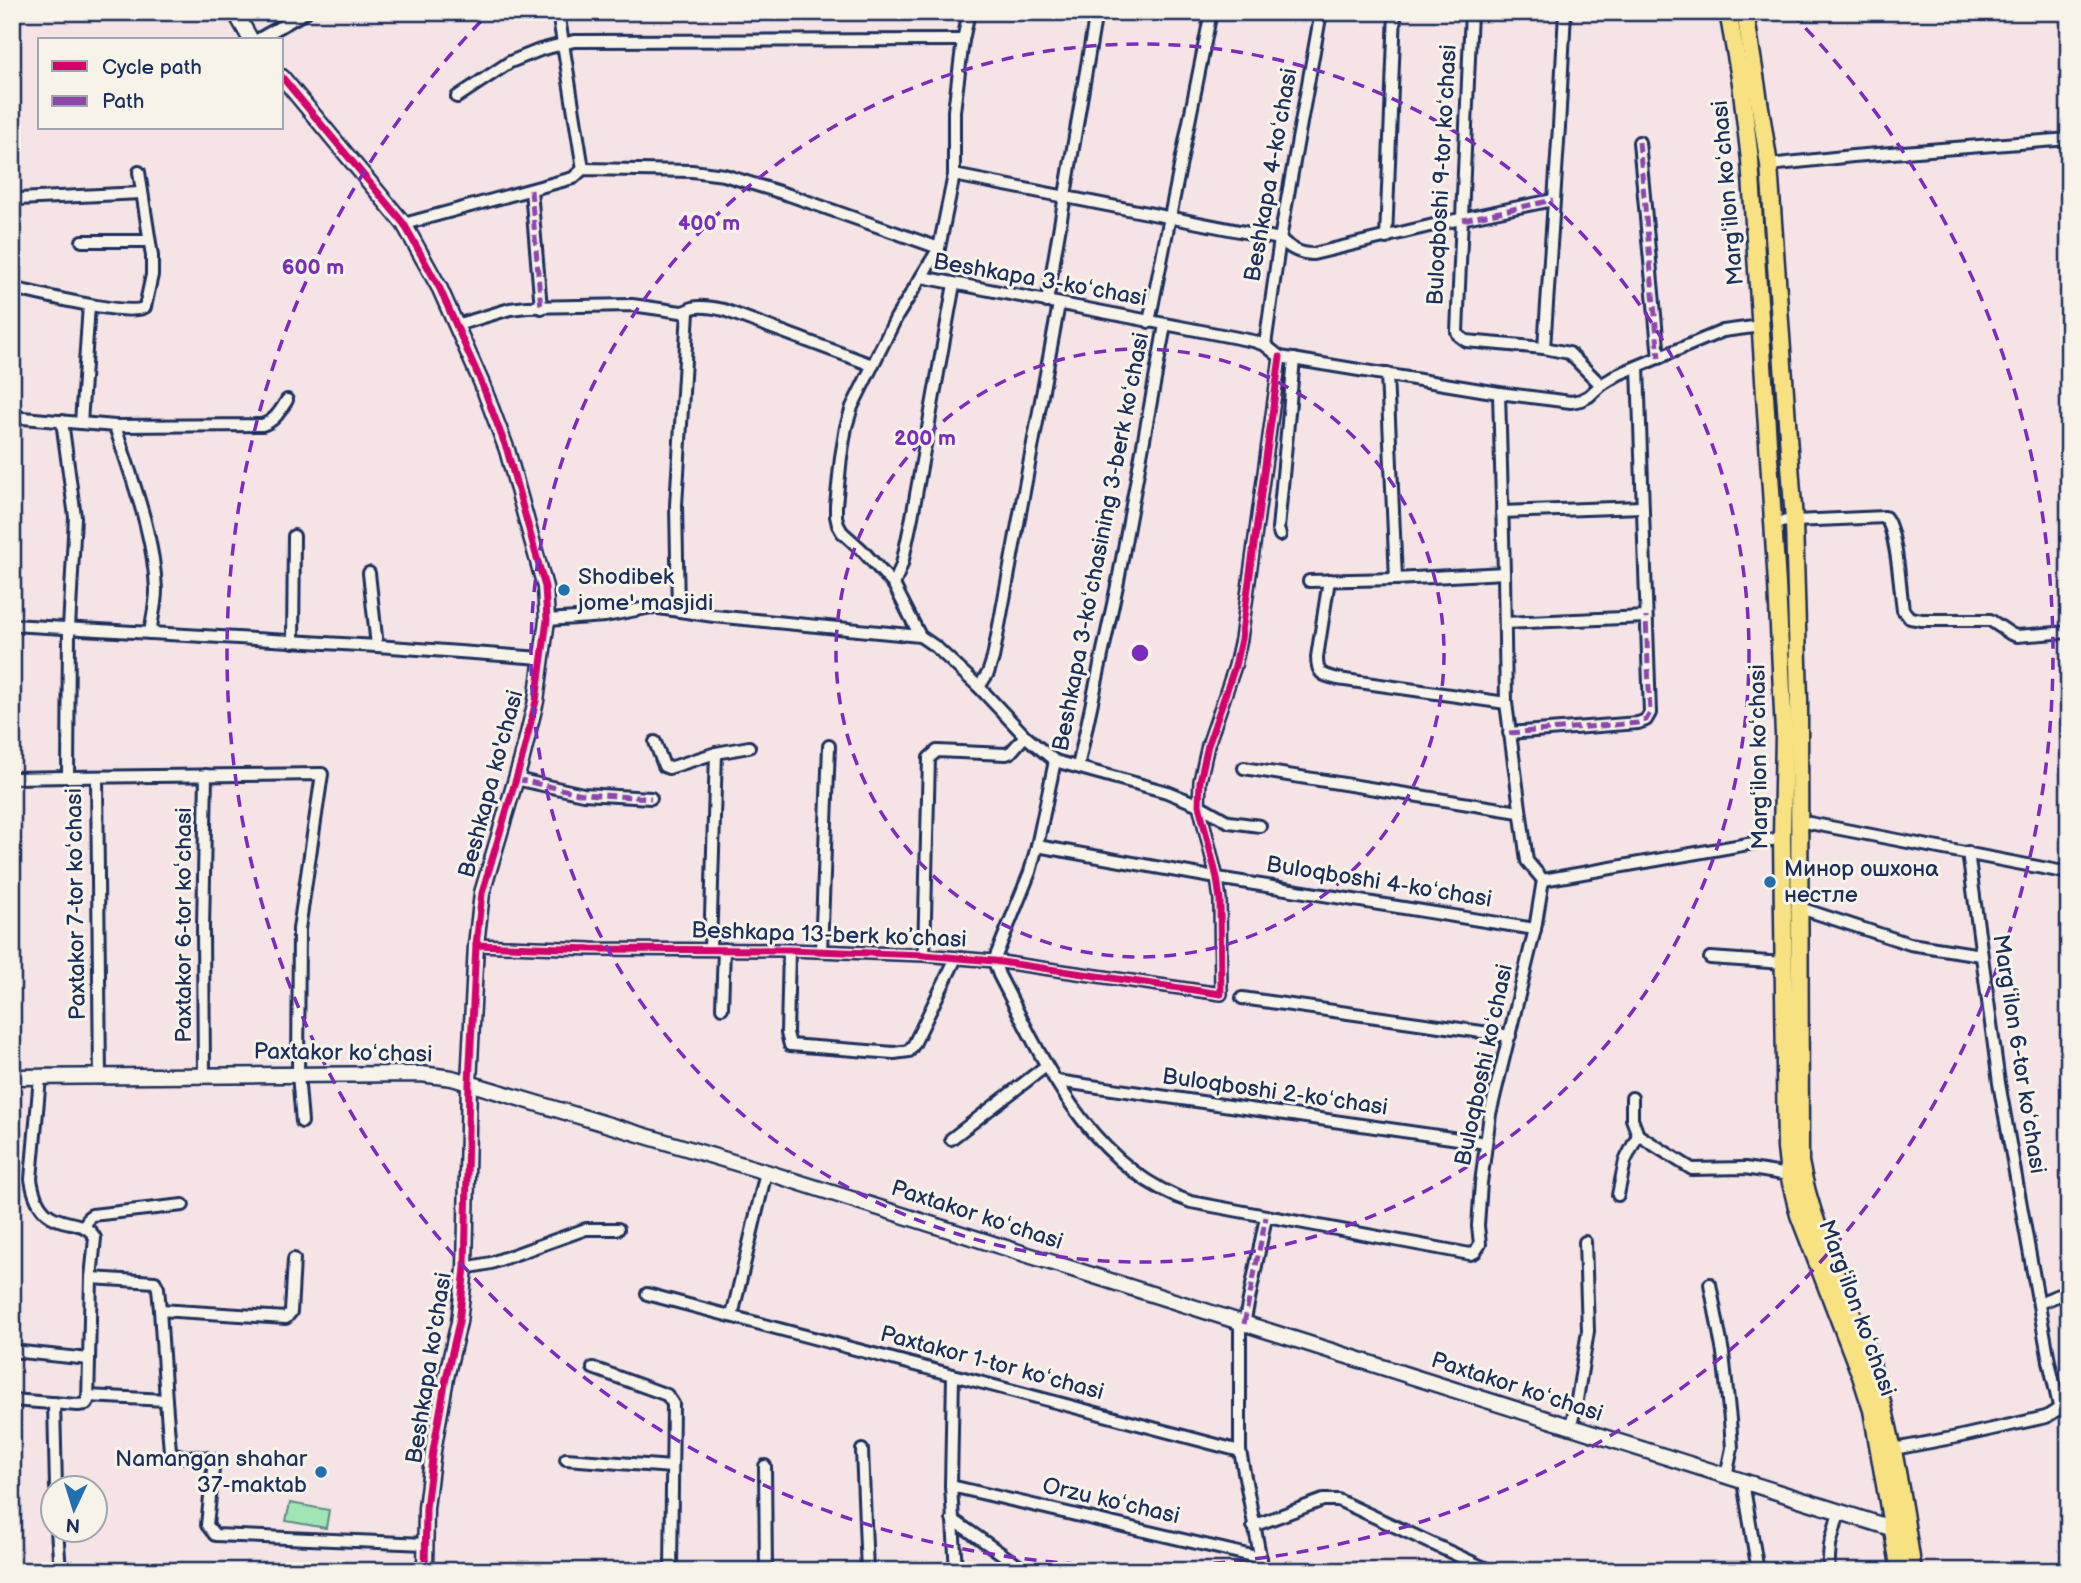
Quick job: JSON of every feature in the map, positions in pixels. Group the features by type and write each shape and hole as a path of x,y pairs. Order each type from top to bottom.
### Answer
{"main road":[{"path":"235,12 249,38"},
{"name":"Margʻilon koʻchasi","path":"1728,12 1741,83 1750,160 1777,584 1784,734 1782,838 1786,1148 1789,1175 1799,1214 1872,1410 1900,1530 1913,1571"},
{"name":"Margʻilon koʻchasi","path":"1745,12 1769,165 1794,520 1799,700 1800,1162 1815,1220 1868,1357 1894,1450 1900,1571"},
{"name":"Beshkapa ko'chasi","path":"284,79 404,224 457,325 512,465 545,587 547,620 536,701 482,892 469,1083 465,1268 459,1322 433,1451 426,1508 425,1571"},
{"name":"Paxtakor koʻchasi","path":"12,1077 421,1074 452,1078 766,1172 1900,1530"}],"street":[{"path":"260,38 306,12"},
{"path":"558,12 583,169"},
{"path":"922,277 939,248 954,175 954,111 969,12"},
{"path":"1047,302 1096,12"},
{"path":"1149,322 1211,12"},
{"name":"Beshkapa 4-koʻchasi","path":"1265,345 1280,239 1321,12"},
{"path":"1386,238 1395,12"},
{"name":"Buloqboshi 9-tor koʻchasi","path":"1471,12 1457,331 1466,341 1544,348"},
{"path":"1565,12 1544,348 1569,353 1601,384"},
{"path":"457,97 510,62 574,41 963,40"},
{"path":"1769,165 2069,139"},
{"path":"1640,142 1659,358"},
{"path":"404,224 573,178 583,169 692,172 723,175 789,195 939,248"},
{"path":"12,288 89,305 136,311 145,307 152,275 152,256 139,172"},
{"path":"954,175 1280,239 1292,249 1306,254 1553,200"},
{"path":"531,190 541,308"},
{"path":"12,197 18,199 141,193"},
{"path":"82,241 149,241"},
{"name":"Beshkapa 3-koʻchasi","path":"1260,827 1229,822 1199,805 1167,792 1055,761 1025,736 979,687 936,647 920,636 894,585 842,532 835,516 846,427 856,396 896,318 922,277 1265,345 1280,357"},
{"path":"894,585 902,564 912,517 954,284"},
{"path":"979,687 988,673 993,657 1059,304"},
{"path":"81,423 89,305"},
{"path":"457,325 510,309 632,305 688,312 700,307 724,310 872,365"},
{"path":"678,611 676,505 688,312"},
{"name":"Beshkapa 3-koʻchasining 3-berk koʻchasi","path":"1078,767 1118,581 1165,325"},
{"path":"1217,878 1199,805 1200,781 1208,744 1235,666 1241,639 1280,357 1499,393 1571,402 1589,396 1601,384 1619,374 1723,331 1761,326"},
{"path":"1280,535 1278,529 1294,359"},
{"path":"1509,733 1638,723 1646,720 1650,713 1638,367"},
{"path":"1387,374 1396,579"},
{"path":"1499,393 1506,703 1527,861 1543,880 1782,838"},
{"path":"12,415 115,426 262,425 270,423 287,400"},
{"name":"Paxtakor 7-tor koʻchasi","path":"62,421 75,517 69,628 68,777 97,777 100,1078"},
{"path":"115,426 143,514 153,560 156,593 150,633"},
{"path":"1502,512 1643,507"},
{"path":"1772,522 1885,517 1890,522 1903,610 1910,618 1990,620 2017,636 2069,632"},
{"path":"293,642 294,536"},
{"path":"369,573 377,646"},
{"path":"1309,581 1504,573"},
{"path":"1329,580 1317,657 1317,668 1321,673 1338,679 1506,703"},
{"path":"547,620 605,616 652,607 920,636"},
{"path":"1505,623 1646,617"},
{"path":"12,625 541,658"},
{"name":"Beshkapa 13-berk koʼchasi","path":"923,955 929,758 937,751 1006,754 1025,736"},
{"path":"655,742 664,766 669,768 716,753 749,747"},
{"name":"Beshkapa 13-berk koʼchasi","path":"821,951 829,746"},
{"name":"Beshkapa 13-berk koʼchasi","path":"710,949 716,753"},
{"name":"Beshkapa 13-berk koʼchasi","path":"1055,761 1030,872 994,961 1046,1066 1086,1126 1108,1150 1145,1179 1175,1197 1266,1217 1470,1254"},
{"path":"1244,768 1519,812"},
{"name":"Paxtakor 6-tor koʻchasi","path":"97,777 322,774 299,929 298,1074"},
{"name":"Paxtakor 6-tor koʻchasi","path":"204,1075 206,775"},
{"path":"12,778 68,777"},
{"path":"516,779 583,794 651,798"},
{"path":"1799,821 2069,873"},
{"name":"Buloqboshi 4-koʻchasi","path":"1037,846 1535,929"},
{"name":"Margʻilon 6-tor koʻchasi","path":"1894,1450 2033,1420 2046,1416 2059,1406 1999,1083 1968,852"},
{"name":"Beshkapa 13-berk koʼchasi","path":"477,945 923,955 994,961 1221,994 1220,900 1217,878"},
{"name":"Buloqboshi koʻchasi","path":"1470,1254 1475,1252 1480,1244 1480,1194 1490,1114 1535,929 1543,880"},
{"path":"1800,908 1910,944 1981,955"},
{"name":"Beshkapa 13-berk koʼchasi","path":"722,1008 724,949"},
{"name":"Beshkapa 13-berk koʼchasi","path":"789,950 787,1033 790,1045 894,1053 909,1051 915,1044 956,958"},
{"path":"1710,958 1784,963"},
{"path":"1242,998 1510,1036"},
{"path":"951,1139 1046,1066"},
{"path":"298,1074 302,1122"},
{"path":"12,1400 83,1405 86,1404 88,1396 91,1278 95,1238 85,1227 57,1221 50,1216 36,1201 32,1190 40,1077"},
{"name":"Buloqboshi 2-koʻchasi","path":"1057,1081 1486,1143"},
{"path":"1632,1098 1632,1119 1638,1135 1692,1169 1745,1168 1789,1175"},
{"path":"1618,1195 1625,1161 1638,1135"},
{"path":"732,1316 766,1172"},
{"path":"85,1227 92,1215 183,1205"},
{"path":"1263,1571 1240,1451 1242,1323 1266,1217"},
{"path":"465,1268 491,1263 586,1229 618,1229"},
{"path":"1570,1427 1588,1331 1585,1242"},
{"path":"160,1310 286,1318 291,1312 294,1259"},
{"path":"91,1278 155,1282 158,1288 170,1451 175,1455 214,1460 207,1525 215,1535 425,1544"},
{"path":"1710,1284 1723,1353 1730,1420 1732,1448 1726,1476"},
{"path":"2039,1303 2069,1292"},
{"name":"Paxtakor 1-tor koʻchasi","path":"648,1293 1240,1451"},
{"path":"12,1351 89,1359"},
{"path":"593,1368 667,1395 673,1404 671,1571"},
{"path":"953,1375 951,1486 957,1571"},
{"path":"88,1396 166,1400"},
{"path":"54,1403 56,1474"},
{"path":"862,1450 867,1571"},
{"path":"566,1459 672,1467"},
{"path":"765,1466 766,1571"},
{"path":"1743,1482 1758,1571"},
{"name":"Orzu koʻchasi","path":"951,1486 1261,1558"},
{"path":"1253,1526 1323,1500 1338,1500 1492,1571"},
{"path":"1828,1571 1830,1545 1839,1512"},
{"path":"952,1519 1026,1571"},
{"path":"58,1544 60,1571"}],"green space":[{"path":"290,1503 329,1510 326,1528 286,1521"}],"marked path":[{"path":"1639,142 1659,358"},
{"path":"531,190 541,308"},
{"path":"1463,220 1553,200"},
{"path":"1509,733 1638,723 1646,720 1650,713 1646,617"},
{"path":"516,779 583,794 651,798"},
{"path":"1244,1324 1266,1217"}],"cycle path":[{"path":"284,79 404,224 440,289 482,384 507,450 545,587 547,620 536,701 482,893 476,945 469,1083 465,1268 459,1322 433,1451 426,1508 425,1571"},
{"path":"476,945 924,955 994,961 1221,994 1220,900 1199,805 1200,781 1208,745 1235,666 1241,639 1280,357"}],"place":[{"name":"Shodibek jome' masjidi","path":"564,590"},
{"name":"Минор ошхона нестле","path":"1770,882"},
{"name":"Namangan shahar 37-maktab","path":"321,1472"}]}
